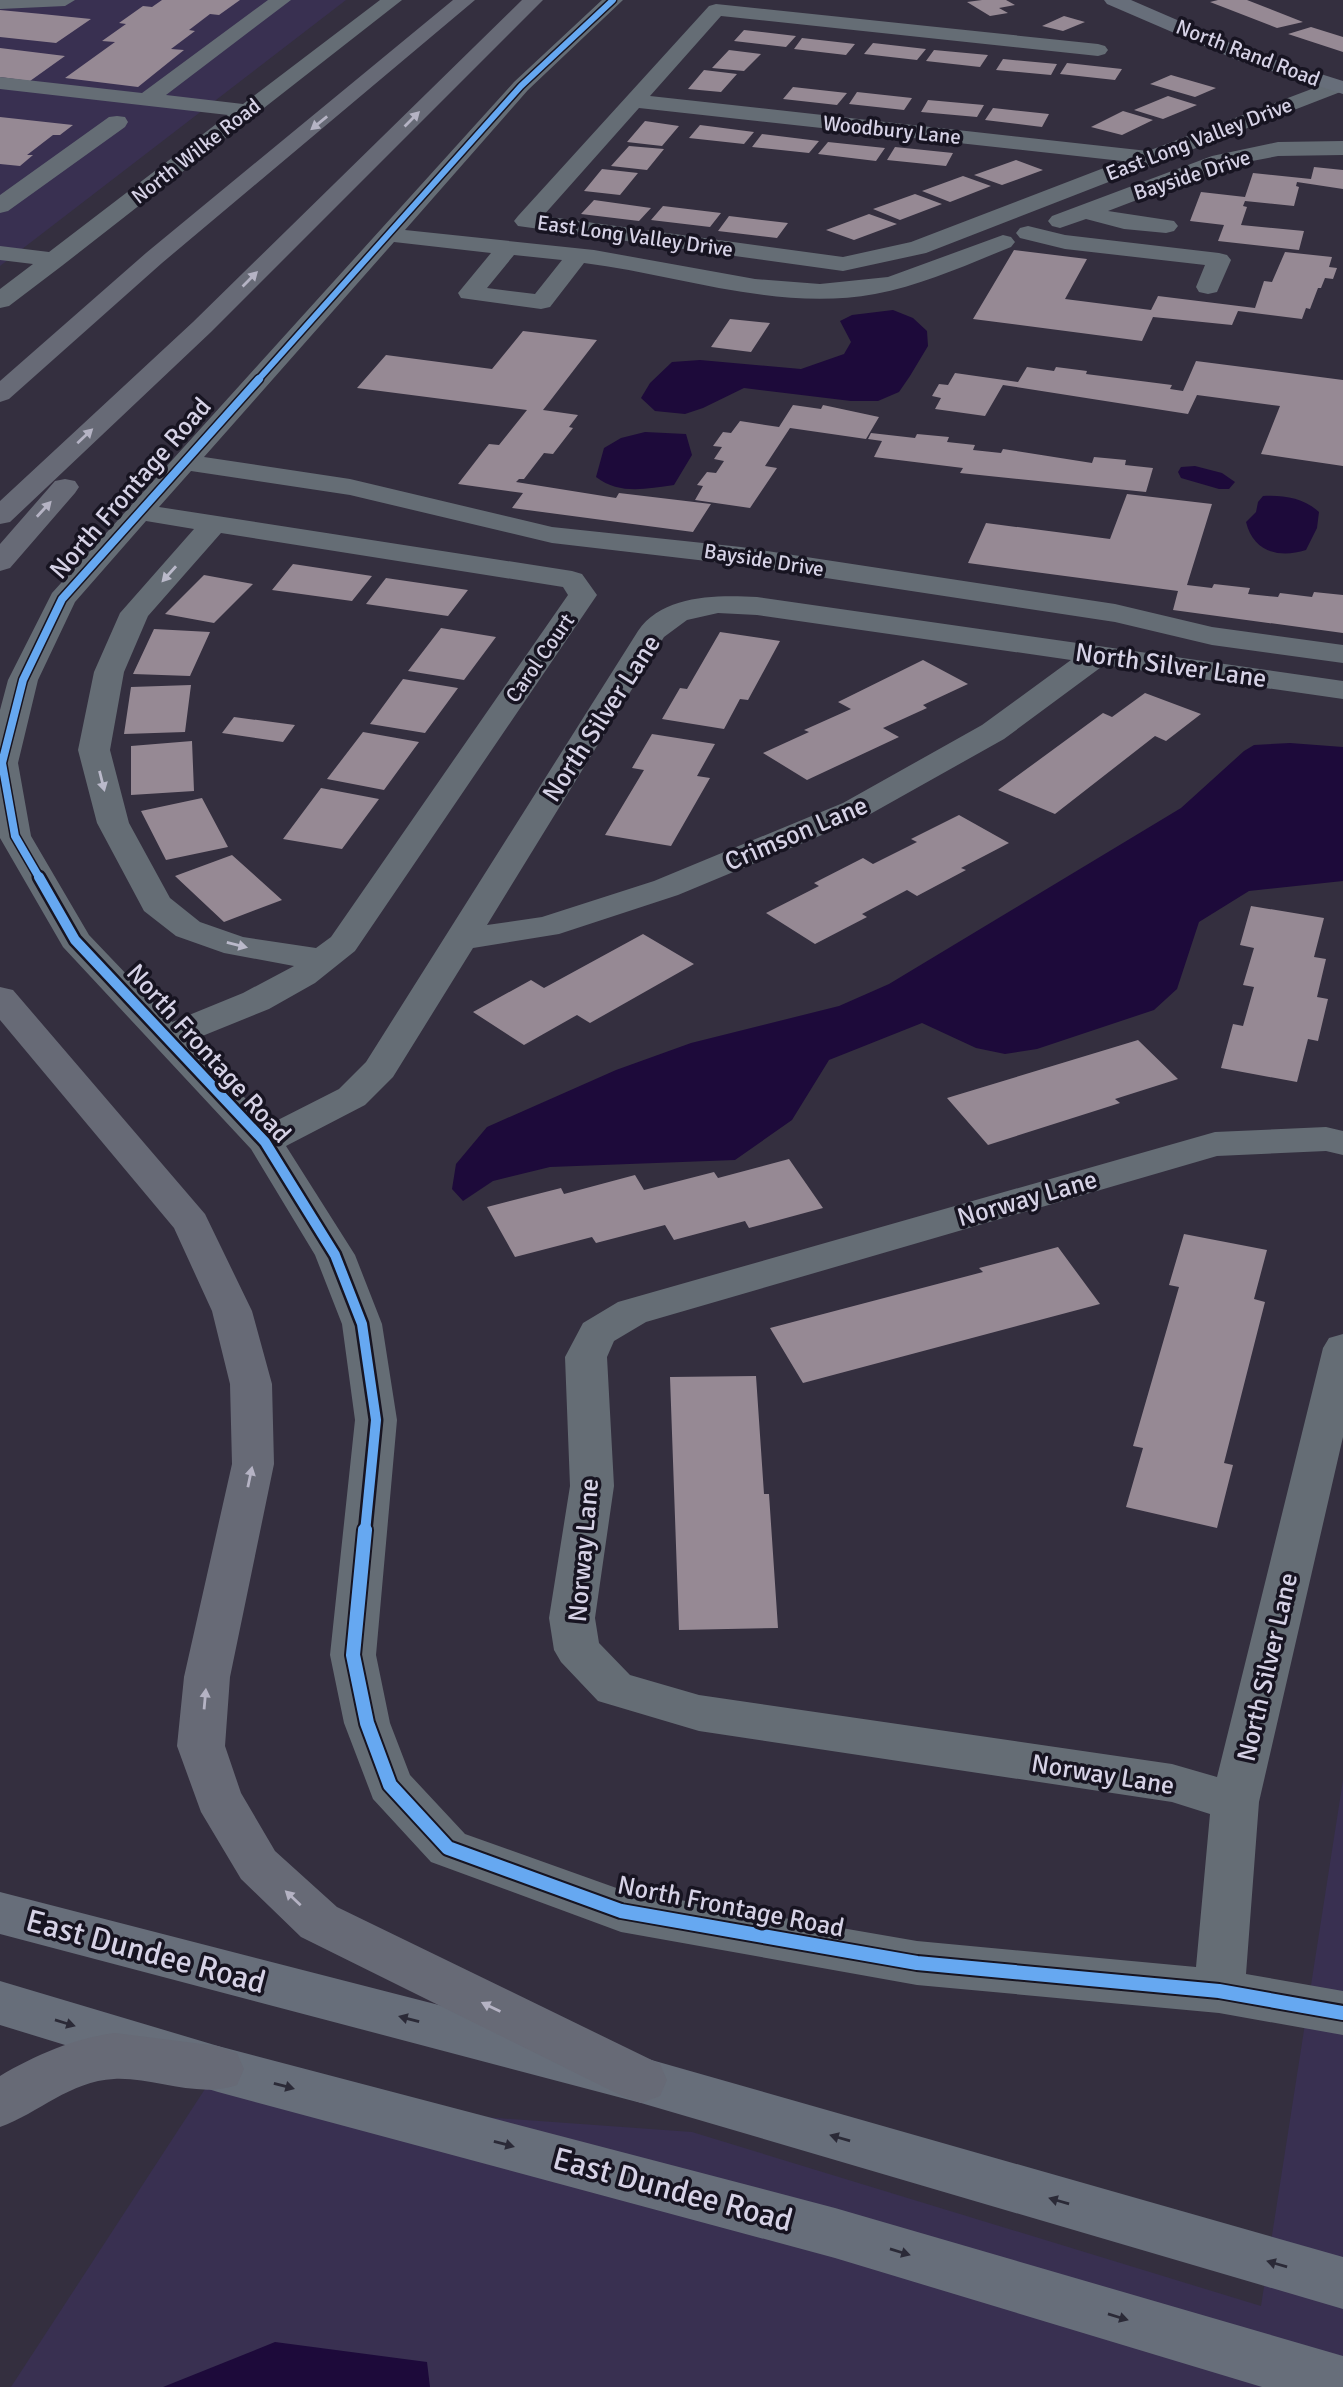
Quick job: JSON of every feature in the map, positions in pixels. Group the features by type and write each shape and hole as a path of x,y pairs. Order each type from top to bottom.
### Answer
{"highway":[{"path":"0,394 153,258 465,0"},
{"path":"0,516 202,327 533,0"},
{"path":"0,367 153,258"},
{"path":"0,562 41,512 146,407 202,327"},
{"path":"0,998 191,1223 232,1311 251,1384 253,1464 207,1677 201,1746 218,1798 258,1865 319,1922 641,2080"},
{"path":"0,2104 72,2066 114,2056 218,2069"}],"main road":[{"name":"North Rand Road","path":"1114,0 1244,56 1274,65"},
{"name":"East Dundee Road","path":"0,1913 641,2080 1343,2283"},
{"name":"East Dundee Road","path":"0,2003 218,2069 835,2232 1343,2384"}],"street":[{"path":"0,3 65,0"},
{"path":"146,100 281,0"},
{"name":"North Wilke Road","path":"5,294 55,260 392,0"},
{"name":"North Frontage Road","path":"612,0 521,86 62,599 23,680 2,763 15,836 75,940 265,1142 335,1255 362,1324 376,1420 354,1654 367,1723 390,1785 448,1848 621,1911 916,1964 1219,1991 1343,2013"},
{"name":"East Long Valley Drive","path":"1098,50 712,5 633,101 526,221 843,264 918,248 1341,82"},
{"path":"1274,65 1341,82"},
{"path":"0,83 247,111"},
{"name":"Woodbury Lane","path":"633,101 1150,158"},
{"path":"0,206 36,177 127,124 96,114 14,106"},
{"path":"191,132 218,135"},
{"name":"Bayside Drive","path":"388,234 578,255 774,288 851,290 915,279 1028,233 1220,161 1278,149 1343,148"},
{"path":"1084,212 1124,222 1166,226"},
{"path":"1028,233 1138,260 1219,260 1208,286"},
{"path":"507,249 471,293 541,302 578,255"},
{"path":"0,253 55,260"},
{"name":"Bayside Drive","path":"187,462 350,487 552,535 741,556 1115,613 1212,636 1343,654"},
{"name":"Carol Court","path":"139,512 572,580 583,595 343,944 303,976 256,1001 167,1037"},
{"path":"215,523 135,613 109,672 94,750 113,823 156,904 188,929 236,946 323,960"},
{"name":"North Silver Lane","path":"265,1142 352,1097 380,1069 653,631 677,613 718,604 757,606 1343,690"},
{"name":"Crimson Lane","path":"461,939 547,926 666,888 854,810 993,732 1099,654"},
{"name":"Norway Lane","path":"1235,1802 1172,1783 699,1713 614,1688 577,1650 572,1618 592,1486 586,1357 597,1333 632,1312 1215,1144 1326,1139 1343,1143"},
{"name":"North Silver Lane","path":"1219,1991 1235,1802 1343,1348"}],"shaded area":[{"path":"0,0 346,0 0,266"},
{"path":"893,310 913,318 927,331 928,346 899,392 878,401 851,401 744,388 685,414 655,411 641,398 650,383 672,362 700,360 801,369 844,354 851,342 840,321 852,315"},
{"path":"645,432 686,434 692,455 674,485 643,489 624,488 605,483 596,477 604,448 621,438"},
{"path":"1195,466 1222,473 1235,482 1229,489 1219,489 1181,478 1178,472 1181,467"},
{"path":"1263,496 1293,498 1307,503 1319,512 1317,528 1306,550 1277,553 1254,540 1246,522 1256,512 1258,502"},
{"path":"1290,743 1343,747 1343,881 1249,891 1199,922 1177,989 1154,1010 1037,1049 1005,1054 976,1048 922,1023 829,1060 792,1120 735,1160 550,1167 493,1181 463,1201 452,1189 456,1164 487,1127 616,1070 691,1043 839,1006 889,984 1181,808 1244,751 1254,745"},
{"path":"1343,1780 1343,2387 11,2387 218,2069 372,2109 692,2132 1261,2306"},
{"path":"275,2342 427,2362 430,2387 163,2387"}],"building":[{"path":"162,0 240,0 219,15 210,14 189,30 195,31 171,49 184,50 138,87 65,78 115,42 102,41 126,24 119,23 143,6 152,7"},
{"path":"1006,0 1015,5 999,8 1008,13 990,16 967,2"},
{"path":"1247,0 1303,22 1277,28 1210,2"},
{"path":"0,10 91,19 56,43 0,37"},
{"path":"1064,16 1085,22 1063,31 1042,26"},
{"path":"1311,27 1343,37 1343,52 1288,34"},
{"path":"744,30 796,36 786,47 734,41"},
{"path":"802,38 855,44 846,55 794,49"},
{"path":"873,43 926,49 917,60 864,54"},
{"path":"0,48 65,56 30,81 0,77"},
{"path":"729,50 761,54 744,71 712,68"},
{"path":"934,50 988,55 980,67 926,61"},
{"path":"1003,59 1057,64 1051,75 996,70"},
{"path":"1067,63 1122,69 1115,80 1060,74"},
{"path":"704,70 737,74 721,92 688,89"},
{"path":"1171,75 1216,88 1195,97 1150,84"},
{"path":"793,87 847,93 837,105 783,99"},
{"path":"857,92 912,98 904,110 849,104"},
{"path":"1168,96 1197,105 1163,119 1134,110"},
{"path":"928,100 984,105 977,117 921,112"},
{"path":"993,108 1049,114 1042,127 985,120"},
{"path":"1123,111 1153,120 1122,135 1091,127"},
{"path":"0,117 73,125 60,135 53,135 27,155 33,155 20,166 0,164"},
{"path":"645,121 679,126 662,146 627,142"},
{"path":"700,125 754,132 744,144 689,138"},
{"path":"762,134 819,141 809,153 752,147"},
{"path":"828,142 885,148 876,161 818,154"},
{"path":"629,146 664,149 647,170 611,166"},
{"path":"895,147 953,153 946,166 887,160"},
{"path":"1016,160 1043,170 1002,185 974,175"},
{"path":"1314,167 1343,170 1343,189 1297,182 1296,186 1299,187 1294,206 1245,201 1243,206 1247,207 1241,225 1304,231 1299,250 1218,241 1224,225 1190,221 1201,192 1245,197 1253,173 1311,179"},
{"path":"602,169 638,173 620,195 584,191"},
{"path":"963,176 991,186 950,202 922,191"},
{"path":"915,194 942,204 900,220 873,209"},
{"path":"594,200 651,208 639,221 581,214"},
{"path":"663,206 721,213 710,227 651,220"},
{"path":"869,214 897,224 854,240 826,230"},
{"path":"729,216 788,223 777,238 718,231"},
{"path":"1014,250 1087,259 1065,299 1151,310 1158,296 1255,308 1264,281 1272,282 1285,252 1332,257 1329,267 1337,268 1333,279 1325,278 1321,288 1318,288 1310,309 1306,308 1302,319 1238,311 1232,325 1153,317 1142,341 973,319"},
{"path":"730,319 770,323 751,352 711,347"},
{"path":"523,331 597,340 543,410 578,415 569,427 573,428 553,454 544,453 524,479 516,482 616,498 619,493 711,504 693,532 512,508 523,493 458,484 489,444 499,445 527,410 357,388 386,355 492,369"},
{"path":"1196,361 1343,380 1343,466 1261,454 1280,406 1197,395 1188,414 1003,385 985,416 935,409 941,398 932,396 939,384 948,385 955,373 1018,382 1027,367 1054,371 1056,367 1087,371 1086,374 1172,385 1170,389 1183,391"},
{"path":"793,405 821,409 823,405 879,417 866,439 790,428 765,466 777,468 750,508 695,500 703,486 697,485 707,472 716,473 724,461 714,459 722,447 713,446 723,432 731,433 740,421 779,427"},
{"path":"871,433 915,438 917,434 949,437 947,442 975,445 973,450 1001,453 1003,449 1092,463 1094,457 1126,460 1125,465 1153,468 1146,492 960,473 963,468 874,457 882,441 868,439"},
{"path":"1127,494 1212,504 1187,585 1212,588 1214,584 1250,588 1248,594 1278,597 1280,593 1312,597 1314,592 1343,595 1343,633 1173,610 1178,591 968,563 986,523 1110,539"},
{"path":"293,564 372,576 352,601 272,590"},
{"path":"204,575 253,584 214,623 165,614"},
{"path":"386,578 468,590 448,616 366,604"},
{"path":"441,628 496,637 464,680 408,671"},
{"path":"154,629 210,632 190,676 133,674"},
{"path":"720,632 780,641 748,700 740,699 724,729 662,719 680,688 687,689"},
{"path":"923,660 968,684 923,705 927,708 883,728 899,737 807,780 763,753 809,732 804,730 851,709 838,702"},
{"path":"403,679 458,688 425,733 370,724"},
{"path":"191,685 185,732 124,734 131,687"},
{"path":"1145,693 1201,714 1166,741 1155,736 1055,814 998,790 1103,713 1112,717"},
{"path":"234,717 295,725 283,742 222,733"},
{"path":"363,732 419,742 384,790 327,779"},
{"path":"652,734 715,744 697,776 710,778 671,846 605,835 644,770 632,768"},
{"path":"192,741 194,791 131,795 131,746"},
{"path":"321,788 379,799 342,849 283,839"},
{"path":"202,798 228,847 166,860 141,811"},
{"path":"959,815 1009,843 961,868 966,870 917,896 907,890 862,914 867,917 815,944 766,913 819,886 814,883 863,858 873,864 917,842 911,839"},
{"path":"232,855 282,900 224,922 175,876"},
{"path":"1251,906 1324,918 1314,957 1326,959 1317,997 1328,999 1318,1041 1308,1039 1297,1082 1221,1068 1233,1024 1243,1026 1254,987 1243,985 1254,948 1240,945"},
{"path":"643,934 694,964 590,1023 577,1015 524,1045 473,1012 531,980 544,988"},
{"path":"1138,1040 1178,1079 1115,1099 1120,1103 988,1145 947,1098"},
{"path":"789,1159 823,1208 749,1228 745,1221 674,1240 665,1225 596,1243 592,1237 515,1257 487,1207 561,1188 564,1194 635,1175 644,1190 714,1172 718,1178"},
{"path":"1184,1234 1267,1250 1254,1299 1265,1302 1224,1463 1233,1465 1217,1528 1126,1507 1143,1448 1133,1446 1179,1287 1169,1285"},
{"path":"1058,1247 1100,1304 803,1383 770,1328 983,1272 979,1268"},
{"path":"756,1376 764,1494 769,1494 778,1628 679,1630 670,1377"}],"cycle path":[{"path":"613,0 521,86 62,599 23,680 2,763 15,836 75,940 265,1142 335,1255 362,1324 376,1420 353,1655 367,1723 390,1785 448,1848 621,1911 917,1963 1219,1991 1343,2013"}]}
